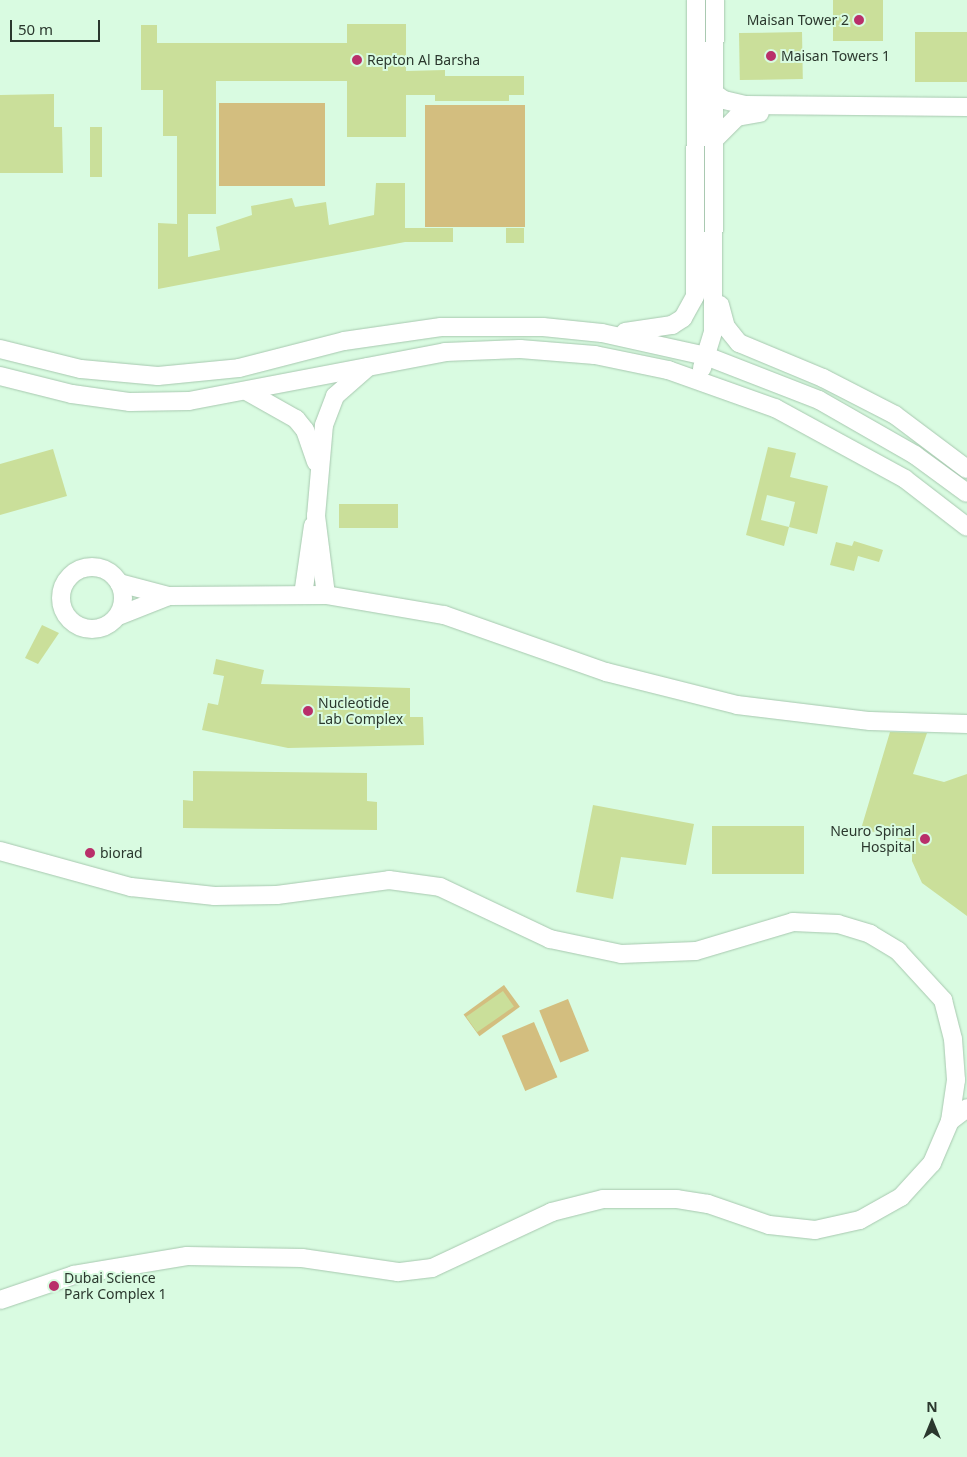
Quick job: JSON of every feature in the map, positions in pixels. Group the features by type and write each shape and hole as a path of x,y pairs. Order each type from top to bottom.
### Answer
{"street":[{"path":"602,334 672,325 682,318 695,296 696,0"},
{"path":"699,379 713,332 717,136 715,0"},
{"path":"697,77 716,96 746,105 967,107"},
{"path":"717,136 729,122 746,114 808,112 833,106"},
{"path":"714,275 722,317 732,338 895,415 967,469"},
{"path":"0,349 80,369 158,376 239,368 344,341 441,327 543,326 602,334 706,356 819,400 865,425 967,493"},
{"path":"713,332 732,353 799,381 819,400"},
{"path":"0,376 72,394 130,402 189,401 248,392 371,364 445,352 520,349 595,355 699,379 775,408 855,448 906,479 967,527"},
{"path":"304,595 316,516 317,468 328,410 346,384 371,364"},
{"path":"248,392 296,419 305,430 317,468"},
{"path":"865,425 895,415"},
{"path":"316,516 326,595"},
{"path":"89,567 110,572 119,583 123,606 118,616 108,626 80,628 68,619 60,596 69,576 89,567"},
{"path":"119,583 169,596 326,595 444,615 606,672 736,705 870,721 967,724"},
{"path":"118,616 169,596"},
{"path":"0,851 132,887 215,896 277,895 389,880 440,887 550,939 620,954 696,951 793,922 838,924 870,934 898,951 943,1000 967,1033"},
{"path":"0,1300 74,1275 187,1256 302,1258 398,1272 432,1268 552,1212 603,1198 670,1198 708,1204 769,1225 815,1230 860,1220 900,1197 932,1163 950,1121 956,1080 953,1040 943,1000"},
{"path":"950,1121 967,1108"}],"shaded area":[{"path":"219,103 325,103 325,186 219,186"},
{"path":"425,105 525,105 525,227 425,227"},
{"path":"504,985 520,1007 479,1036 464,1014"},
{"path":"568,999 589,1051 560,1063 539,1011"},
{"path":"534,1022 557,1077 525,1091 502,1036"}],"building":[{"name":"Maisan Tower 2","path":"833,0 883,0 883,41 833,41"},
{"path":"347,24 406,24 406,71 445,70 445,76 524,76 524,95 509,95 509,101 435,101 435,95 406,95 406,137 347,137 347,81 216,81 216,214 188,214 188,257 220,250 216,227 252,215 251,206 292,198 295,207 326,202 329,225 374,215 376,183 405,183 405,228 453,228 453,242 405,242 158,289 158,223 177,224 177,136 163,136 163,90 141,90 141,25 157,25 157,43 347,43"},
{"name":"Maisan Towers 1","path":"802,32 803,79 740,80 739,33"},
{"path":"915,32 967,32 967,82 915,82"},
{"path":"54,94 54,127 62,127 63,173 0,173 0,95"},
{"path":"90,127 102,127 102,177 90,177"},
{"path":"506,228 524,228 524,243 506,243"},
{"path":"768,447 796,453 790,477 828,486 817,534 789,527 784,546 746,535","holes":["767,495 795,502 789,527 761,520"]},
{"path":"53,449 67,496 0,515 0,464"},
{"path":"339,504 398,504 398,528 339,528"},
{"path":"854,541 883,550 879,562 858,556 854,571 830,565 836,542 852,546"},
{"path":"42,625 59,633 38,664 25,658"},
{"name":"Nucleotide Lab Complex","path":"216,659 264,670 261,684 410,688 410,717 423,717 424,745 288,748 202,730 208,703 218,705 224,676 213,674"},
{"name":"Neuro Spinal Hospital","path":"890,732 927,733 913,774 944,782 967,774 967,916 922,883 912,861 912,842 861,829"},
{"path":"193,771 367,773 367,801 377,802 377,830 183,828 183,800 193,801"},
{"path":"593,805 694,824 686,865 621,857 613,899 576,892"},
{"path":"712,826 804,826 804,874 712,874"},
{"path":"503,991 514,1007 477,1032 466,1017"}],"place":[{"name":"Maisan Tower 2","path":"859,20"},
{"name":"Maisan Towers 1","path":"771,56"},
{"name":"Repton Al Barsha","path":"357,60"},
{"name":"Nucleotide Lab Complex","path":"308,711"},
{"name":"Neuro Spinal Hospital","path":"925,839"},
{"name":"biorad","path":"90,853"},
{"name":"Dubai Science Park Complex 1","path":"54,1286"}]}
